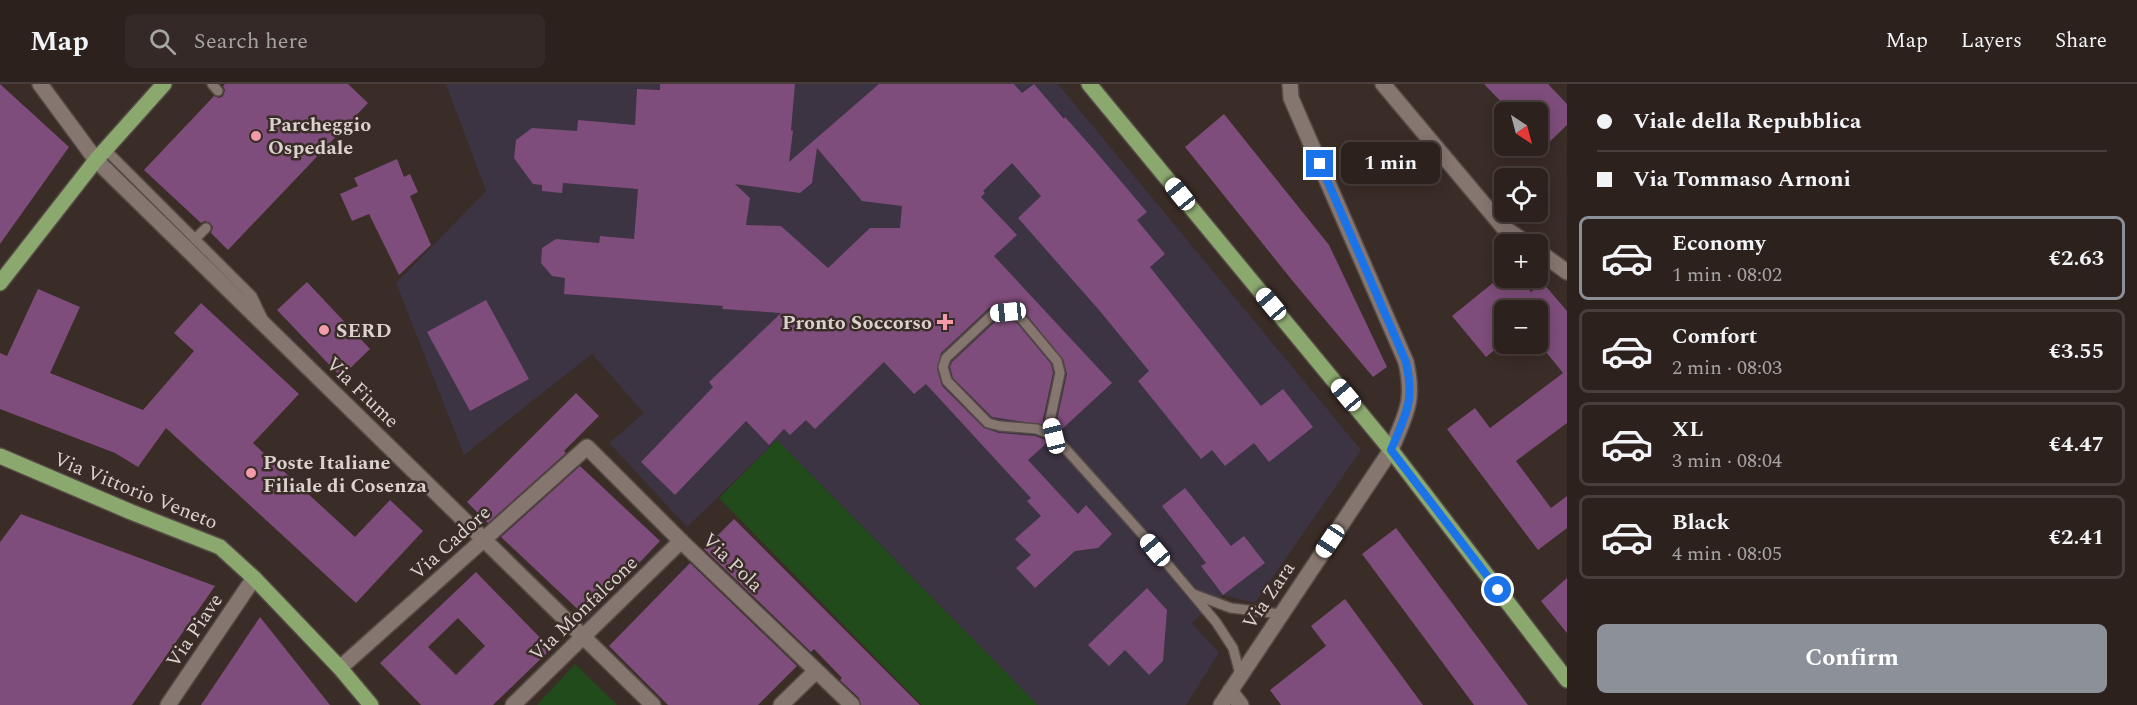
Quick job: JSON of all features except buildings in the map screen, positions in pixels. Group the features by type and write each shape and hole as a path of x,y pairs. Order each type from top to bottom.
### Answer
{"main road":[{"path":"0,283 100,154 164,84"},
{"path":"1089,84 1391,450 1567,680"},
{"name":"Via Vittorio Veneto","path":"0,456 220,547 254,578 340,668 371,705"}],"street":[{"name":"Via Fiume","path":"40,84 100,154 268,329 653,705"},
{"name":"Via Zara","path":"1221,705 1391,450 1409,405 1411,384 1406,362 1291,98 1290,84"},
{"path":"1383,84 1503,227 1513,234"},
{"path":"1548,258 1567,272"},
{"name":"Via Cadore","path":"340,668 587,447"},
{"name":"Via Pola","path":"587,447 852,705"},
{"name":"Via Monfalcone","path":"513,705 681,541"},
{"name":"Via Piave","path":"168,705 254,578"},
{"path":"781,705 816,671"},
{"path":"1230,691 1241,705"}],"lane":[{"path":"100,154 195,239 252,296 268,329"},
{"path":"195,239 206,228"},
{"path":"1054,436 1050,420 1060,373 1057,361 1021,318 1008,312 994,314 946,358 943,368 946,381 988,423 1037,429 1054,436 1143,535 1216,622 1233,648 1240,674"},
{"path":"1191,593 1231,608 1280,614"}],"shaded area":[{"path":"446,84 1058,84 1361,450 1255,603 1223,595 1192,623 1219,653 1186,705 1038,705 777,440 687,527 609,443 644,413 592,354 464,455 396,283 486,191"}],"green space":[{"path":"777,440 1038,705 922,705 719,498"},
{"path":"575,664 617,705 537,705"}],"place":[{"name":"Parcheggio Ospedale","path":"256,136"},
{"name":"Pronto Soccorso","path":"945,322"},
{"name":"SERD","path":"324,330"},
{"name":"Poste Italiane Filiale di Cosenza","path":"251,473"}],"route":[{"path":"1320,164 1406,362 1411,384 1409,405 1391,450 1498,590"}]}
